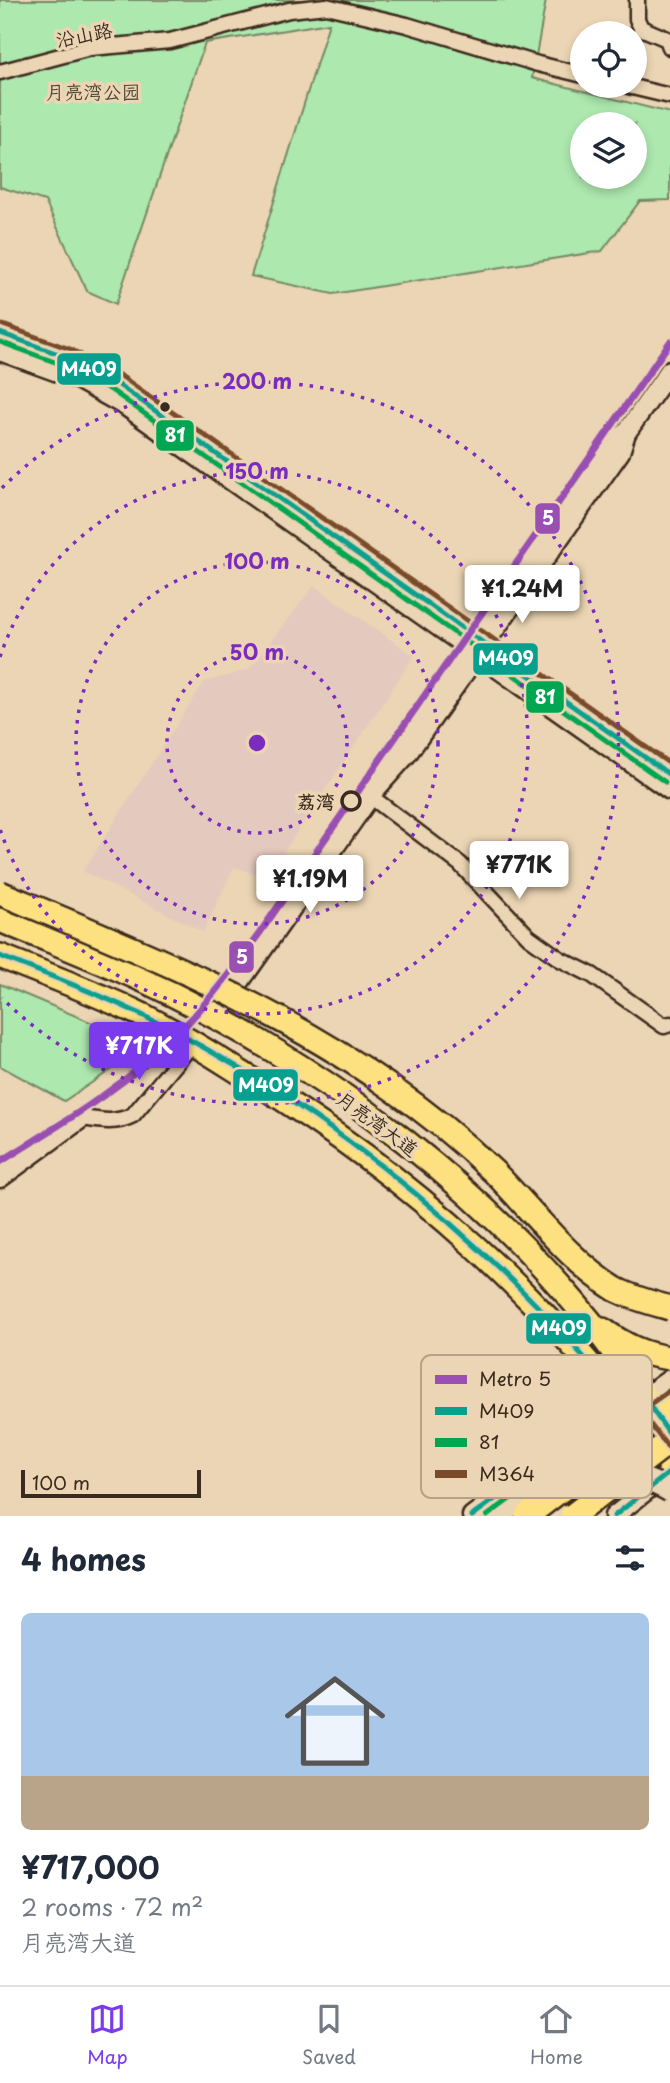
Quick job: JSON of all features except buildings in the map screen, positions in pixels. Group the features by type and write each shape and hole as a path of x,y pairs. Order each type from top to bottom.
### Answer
{"main road":[{"path":"0,893 197,976 316,1039 386,1084 456,1138 523,1201 581,1264 603,1280 637,1298 670,1308"},
{"name":"月亮湾大道","path":"0,920 135,976 215,1017 290,1062 382,1123 438,1167 496,1219 577,1307 605,1341 612,1355"},
{"name":"月亮湾大道","path":"0,956 140,1014 281,1096 415,1193 465,1236 588,1355"},
{"path":"577,1307 618,1340 649,1355"},
{"path":"652,1356 670,1358"},
{"path":"652,1420 670,1406"},
{"name":"月亮湾大道","path":"652,1418 670,1435"},
{"name":"月亮湾大道","path":"652,1432 670,1464"},
{"path":"652,1455 670,1441"},
{"path":"652,1480 670,1491"},
{"path":"498,1516 525,1498"},
{"path":"527,1516 550,1498"},
{"path":"572,1516 596,1498"}],"street":[{"path":"638,0 637,19 642,28 667,39 670,47"},
{"name":"沿山路","path":"0,72 90,48 170,41 289,10 326,6 407,25 570,72"},
{"path":"647,91 670,96"},
{"path":"0,333 67,356 116,383 670,790"},
{"path":"0,351 77,379 127,407 670,775"},
{"path":"215,1017 372,793 407,754 476,645 620,452 626,433 670,370"},
{"path":"372,793 460,864 529,937 560,959 592,975 664,1026 670,1024"},
{"path":"0,1178 82,1118 110,1122 133,1115 193,1043"},
{"path":"652,1391 670,1378"},
{"path":"652,1486 670,1472"},
{"path":"472,1516 496,1498"},
{"path":"614,1516 637,1498"}],"shaded area":[{"path":"314,586 414,656 266,878 234,867 203,932 83,871 204,682 248,670"}],"green space":[{"name":"月亮湾公园","path":"0,0 546,0 532,78 570,88 570,98 611,98 670,113 670,200 640,201 602,251 333,294 251,276 329,23 205,43 116,304 87,291 45,201 0,187"},
{"path":"0,984 147,1046 64,1101 0,1066"}],"metro line":[{"name":"5","path":"0,1162 79,1112 136,1071 169,1042 210,998 259,934 670,342"}],"transit line":[{"name":"M364","path":"3,325 70,349 121,376 670,764"},
{"name":"M409","path":"0,333 67,357 116,383 670,775"},
{"name":"81","path":"0,342 63,365 111,390 665,782"},
{"name":"M409","path":"0,956 142,1015 198,1044 305,1110 405,1185 453,1226 500,1269 581,1355"},
{"name":"81","path":"652,1403 670,1390"},
{"name":"M364","path":"652,1403 670,1390"},
{"name":"M409","path":"652,1409 670,1435"},
{"name":"M364","path":"652,1427 670,1450"},
{"name":"M409","path":"652,1486 670,1472"},
{"name":"M409","path":"472,1516 496,1498"},
{"name":"81","path":"487,1516 511,1498"},
{"name":"M409","path":"614,1516 637,1498"}],"place":[{"name":"荔湾","path":"351,801"}]}
